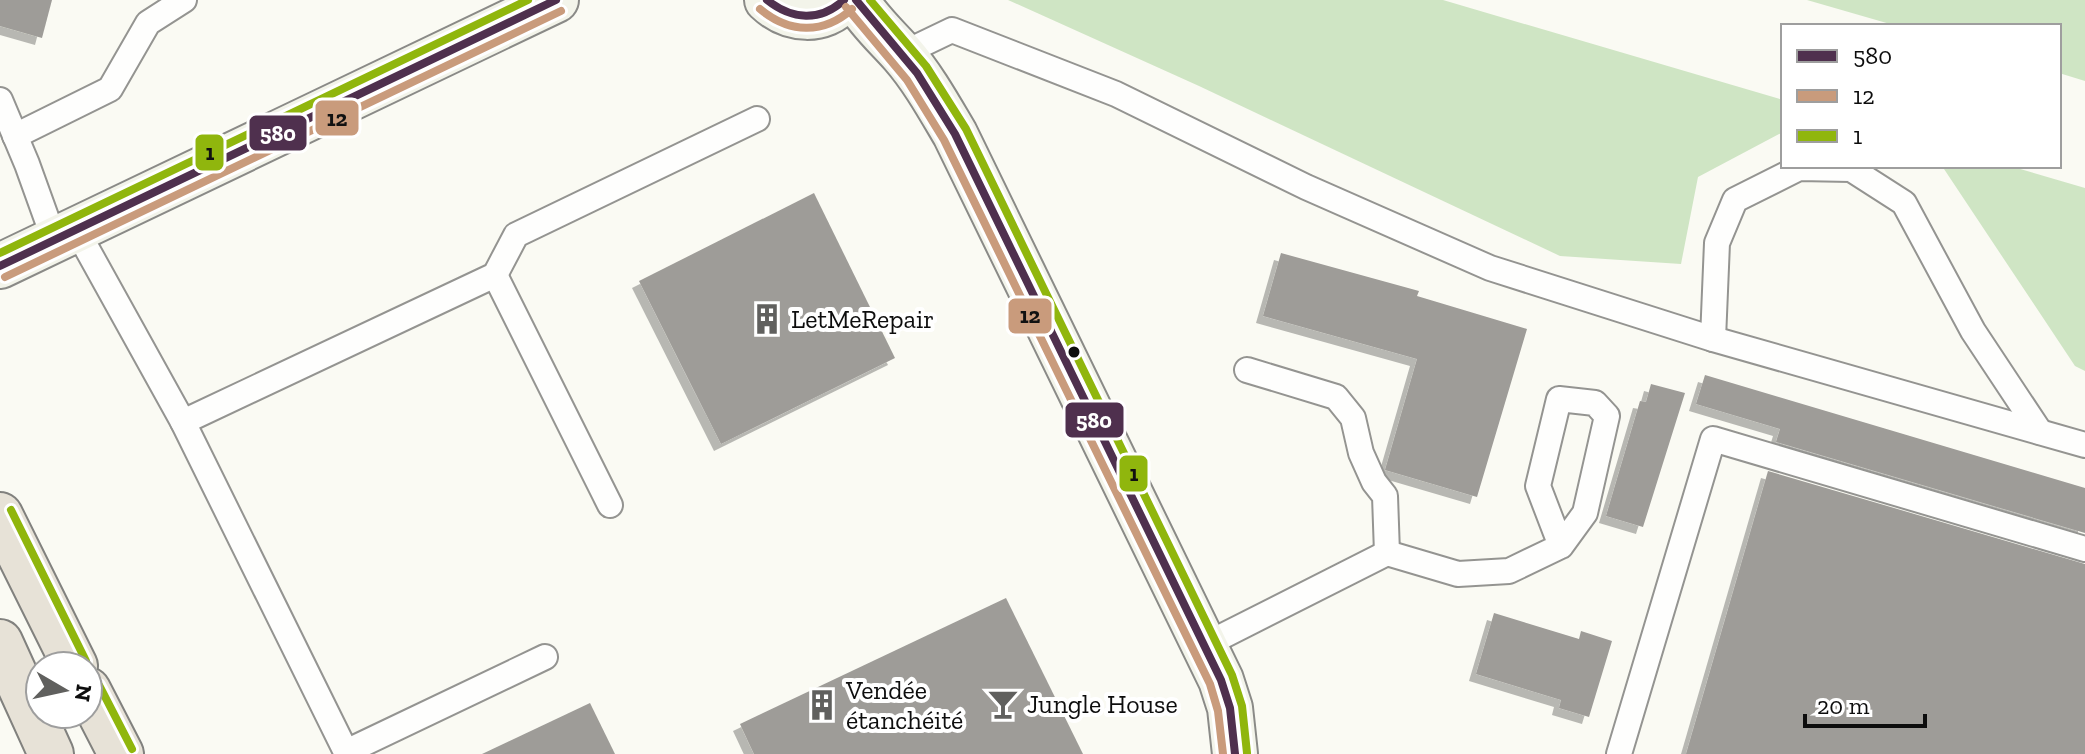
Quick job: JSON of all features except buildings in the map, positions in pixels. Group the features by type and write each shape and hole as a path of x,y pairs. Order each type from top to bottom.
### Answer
{"highway":[{"path":"0,515 67,650"},
{"path":"0,642 51,754"},
{"path":"104,721 121,754"}],"street":[{"path":"0,266 556,0"},
{"path":"767,0 790,16 808,18 824,14 844,0"},
{"path":"856,0 871,24 902,54 930,91 955,134 1221,680 1230,708 1235,754"}],"lane":[{"path":"15,136 110,89 148,23 184,0"},
{"path":"902,54 952,30 1116,94 1306,187 1490,268 1713,339 2085,445"},
{"path":"0,100 65,234 183,422 346,753 545,657"},
{"path":"183,422 495,275 516,235 757,119"},
{"path":"1713,339 1717,243 1735,200 1799,168 1851,169 1904,203 1973,331 2040,432"},
{"path":"495,275 610,505"},
{"path":"1247,370 1336,397 1353,418 1361,453 1374,482 1385,496 1387,553"},
{"path":"1205,645 1387,553 1458,574 1509,571 1561,546 1585,513 1607,416 1595,403 1559,399 1538,486 1561,546"},
{"path":"1619,754 1713,439 2085,549"}],"green space":[{"path":"1008,0 1443,0 1781,99 1781,133 1698,177 1681,264 1560,256"},
{"path":"1807,0 2085,0 2085,81 2061,74 2061,24 1890,24"},
{"path":"1941,168 2017,168 2085,188 2085,371 2075,366"}],"transit line":[{"name":"1","path":"0,253 528,0"},
{"name":"580","path":"0,266 556,0"},
{"name":"580","path":"767,0 786,12 806,16 825,12 844,0"},
{"name":"580","path":"856,0 917,73 955,134 1221,680 1230,708 1235,754"},
{"name":"1","path":"870,0 926,66 966,129 1232,675 1242,706 1247,753"},
{"name":"12","path":"846,7 907,80 944,140 1210,684 1218,711 1223,754"},
{"name":"12","path":"760,9 783,23 806,28 829,23 852,9"},
{"name":"12","path":"5,277 561,11"},
{"name":"1","path":"11,510 81,650"},
{"name":"1","path":"104,695 132,749"}],"place":[{"name":"LetMeRepair","path":"767,319"},
{"name":"Jungle House","path":"1003,704"},
{"name":"Vendée étanchéité","path":"822,705"}]}
